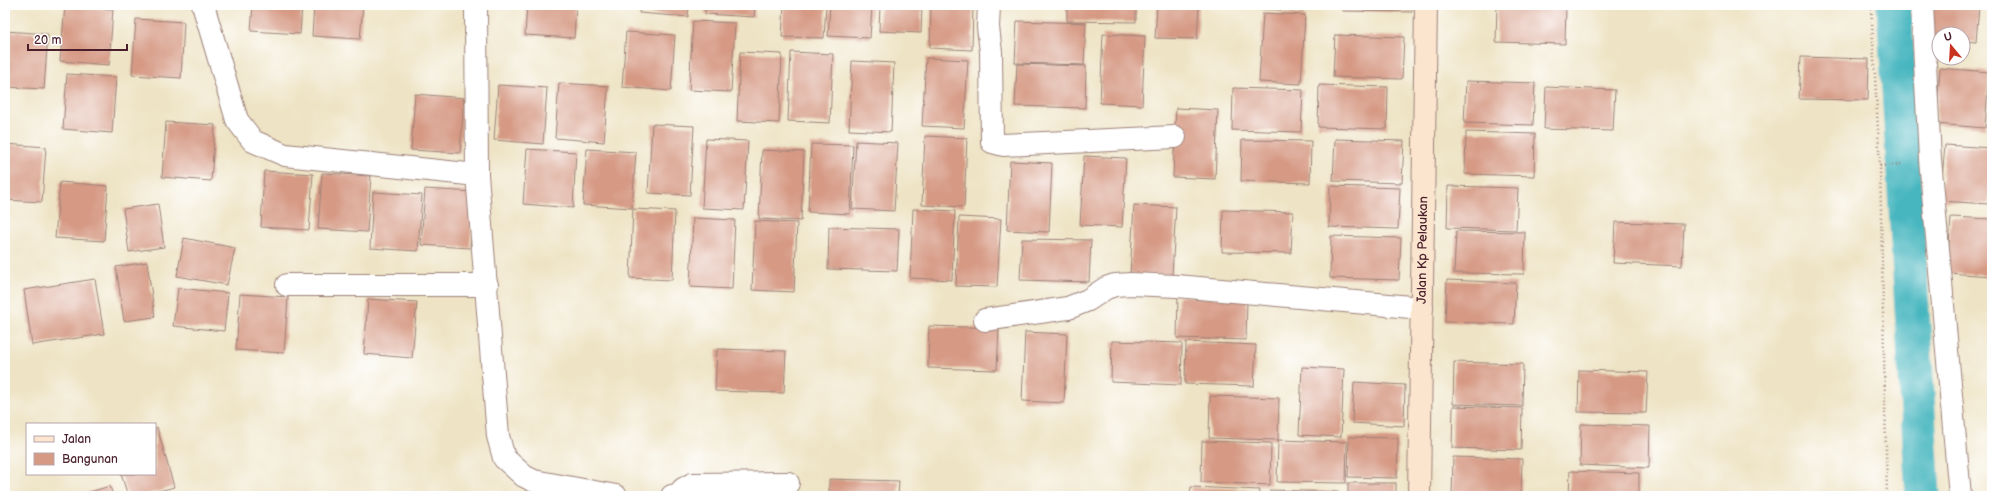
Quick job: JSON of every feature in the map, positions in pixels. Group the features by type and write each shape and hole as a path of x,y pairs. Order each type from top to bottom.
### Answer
{"street":[{"path":"203,5 237,120 253,141 285,155 477,175"},
{"path":"476,5 477,175 479,215 487,285 498,436 504,458 524,476 534,481 616,496"},
{"path":"989,5 988,26 991,52 992,142 1003,145 1175,137"},
{"name":"Jalan Kp Pelaukan","path":"1419,496 1426,5"},
{"path":"1922,5 1930,160 1960,496"},
{"path":"287,284 487,285"},
{"path":"985,320 1068,308 1088,300 1106,288 1115,285 1131,284 1177,286 1422,308"},
{"path":"672,496 680,494 683,489 692,484 788,483"}],"path":[{"path":"1871,5 1880,166 1887,496"},
{"path":"1880,166 1887,167"}],"building":[{"path":"253,5 302,5 300,34 251,31"},
{"path":"314,5 363,5 360,39 312,36"},
{"path":"527,5 576,5 574,38 525,35"},
{"path":"640,5 689,5 688,17 639,13"},
{"path":"705,5 755,5 754,17 705,14"},
{"path":"784,5 826,5 824,38 782,37"},
{"path":"830,5 872,5 870,38 828,36"},
{"path":"880,5 922,5 921,33 879,31"},
{"path":"931,5 973,5 972,50 930,48"},
{"path":"1067,5 1136,5 1136,22 1067,21"},
{"path":"1157,5 1199,5 1197,39 1155,38"},
{"path":"1262,5 1304,5 1303,11 1261,9"},
{"path":"1342,5 1412,5 1412,12 1342,11"},
{"path":"1497,5 1566,5 1565,44 1496,42"},
{"path":"1930,5 1979,5 1976,42 1971,42 1971,26 1931,26 1931,39 1927,39"},
{"path":"65,6 113,9 109,65 60,61"},
{"path":"1263,13 1305,15 1301,84 1259,82"},
{"path":"136,19 184,22 181,78 132,75"},
{"path":"693,21 735,23 731,92 689,90"},
{"path":"1017,21 1086,23 1084,65 1015,63"},
{"path":"5,31 48,34 44,89 5,87"},
{"path":"626,32 675,35 671,91 622,87"},
{"path":"1103,34 1145,36 1142,105 1100,103"},
{"path":"1335,35 1404,37 1402,79 1333,77"},
{"path":"740,52 782,54 779,123 737,121"},
{"path":"791,52 833,54 830,123 788,121"},
{"path":"1801,57 1869,59 1868,100 1799,99"},
{"path":"926,58 968,60 964,128 922,126"},
{"path":"852,61 894,63 891,132 849,130"},
{"path":"1017,64 1086,66 1085,108 1015,106"},
{"path":"1940,68 1989,72 1985,128 1936,124"},
{"path":"67,74 116,77 112,133 63,129"},
{"path":"1466,81 1535,83 1533,125 1464,123"},
{"path":"559,83 608,86 604,142 555,138"},
{"path":"498,85 547,88 543,144 494,140"},
{"path":"1319,85 1388,87 1387,129 1318,127"},
{"path":"1546,87 1615,90 1613,131 1544,129"},
{"path":"1233,88 1303,90 1301,132 1232,130"},
{"path":"415,94 464,98 460,153 411,150"},
{"path":"1176,108 1218,110 1215,179 1173,177"},
{"path":"166,122 215,125 211,181 162,177"},
{"path":"652,124 694,126 690,195 648,193"},
{"path":"1466,132 1535,134 1534,176 1465,174"},
{"path":"925,136 967,138 964,207 922,205"},
{"path":"706,139 748,141 744,210 702,208"},
{"path":"1335,139 1404,141 1402,183 1333,181"},
{"path":"1242,140 1311,141 1310,183 1241,181"},
{"path":"856,141 898,143 894,211 852,209"},
{"path":"5,144 46,147 42,202 5,200"},
{"path":"811,144 853,145 850,214 808,212"},
{"path":"1945,145 1992,148 1989,204 1940,201"},
{"path":"527,149 576,152 573,208 523,204"},
{"path":"587,149 636,152 632,208 583,205"},
{"path":"762,150 804,152 801,221 759,219"},
{"path":"1084,156 1126,158 1122,227 1080,225"},
{"path":"1010,161 1052,163 1049,232 1007,230"},
{"path":"264,171 313,174 309,230 261,227"},
{"path":"322,173 371,176 367,232 318,229"},
{"path":"60,182 108,186 104,241 55,238"},
{"path":"1330,186 1400,188 1398,229 1329,227"},
{"path":"1448,186 1518,188 1516,230 1447,228"},
{"path":"425,189 474,192 470,248 421,245"},
{"path":"373,192 422,195 418,251 370,248"},
{"path":"158,204 164,247 129,252 123,209"},
{"path":"1134,205 1176,207 1172,275 1130,274"},
{"path":"633,209 675,211 672,280 630,278"},
{"path":"913,209 955,211 952,280 910,278"},
{"path":"1223,210 1293,212 1291,253 1222,252"},
{"path":"959,217 1001,219 997,287 956,286"},
{"path":"1951,217 1992,219 1992,276 1947,273"},
{"path":"693,218 735,220 732,289 690,287"},
{"path":"755,221 797,223 794,292 752,290"},
{"path":"1615,222 1684,224 1682,266 1613,263"},
{"path":"829,227 899,229 897,271 828,269"},
{"path":"1456,231 1525,232 1524,274 1454,273"},
{"path":"1331,236 1401,238 1399,280 1330,278"},
{"path":"184,238 235,248 227,285 177,276"},
{"path":"1022,239 1091,240 1089,282 1020,280"},
{"path":"147,262 155,317 124,321 116,267"},
{"path":"95,279 104,334 32,345 24,290"},
{"path":"1447,280 1516,283 1514,324 1445,322"},
{"path":"178,288 228,293 224,331 173,326"},
{"path":"240,294 288,297 284,353 236,350"},
{"path":"1178,296 1247,299 1246,340 1177,338"},
{"path":"368,299 417,302 412,358 364,354"},
{"path":"929,326 999,328 997,370 928,368"},
{"path":"1025,332 1067,334 1064,403 1022,401"},
{"path":"1112,341 1182,343 1181,385 1111,382"},
{"path":"1186,342 1256,345 1254,386 1185,384"},
{"path":"717,349 786,351 784,393 715,391"},
{"path":"1454,362 1523,364 1522,406 1453,404"},
{"path":"1302,367 1344,369 1341,437 1299,435"},
{"path":"1579,370 1648,372 1646,413 1578,412"},
{"path":"1354,382 1405,385 1404,426 1352,423"},
{"path":"1210,396 1279,398 1278,440 1209,438"},
{"path":"1453,406 1522,408 1521,450 1452,448"},
{"path":"1581,424 1650,426 1649,468 1580,465"},
{"path":"156,428 174,487 141,496 128,496 121,475 156,475"},
{"path":"1349,437 1398,438 1397,478 1348,477"},
{"path":"1278,440 1347,442 1346,483 1277,482"},
{"path":"1202,441 1271,443 1270,485 1201,482"},
{"path":"1453,457 1522,459 1521,496 1452,496"},
{"path":"1570,471 1639,473 1639,496 1569,496"},
{"path":"829,479 899,481 898,496 829,496"},
{"path":"1348,483 1396,483 1396,496 1348,496"},
{"path":"110,486 113,496 80,496 80,495"},
{"path":"1191,487 1260,490 1259,496 1190,496"},
{"path":"1270,490 1340,492 1339,496 1270,496"}],"waterway":[{"path":"1894,5 1923,496"}]}
